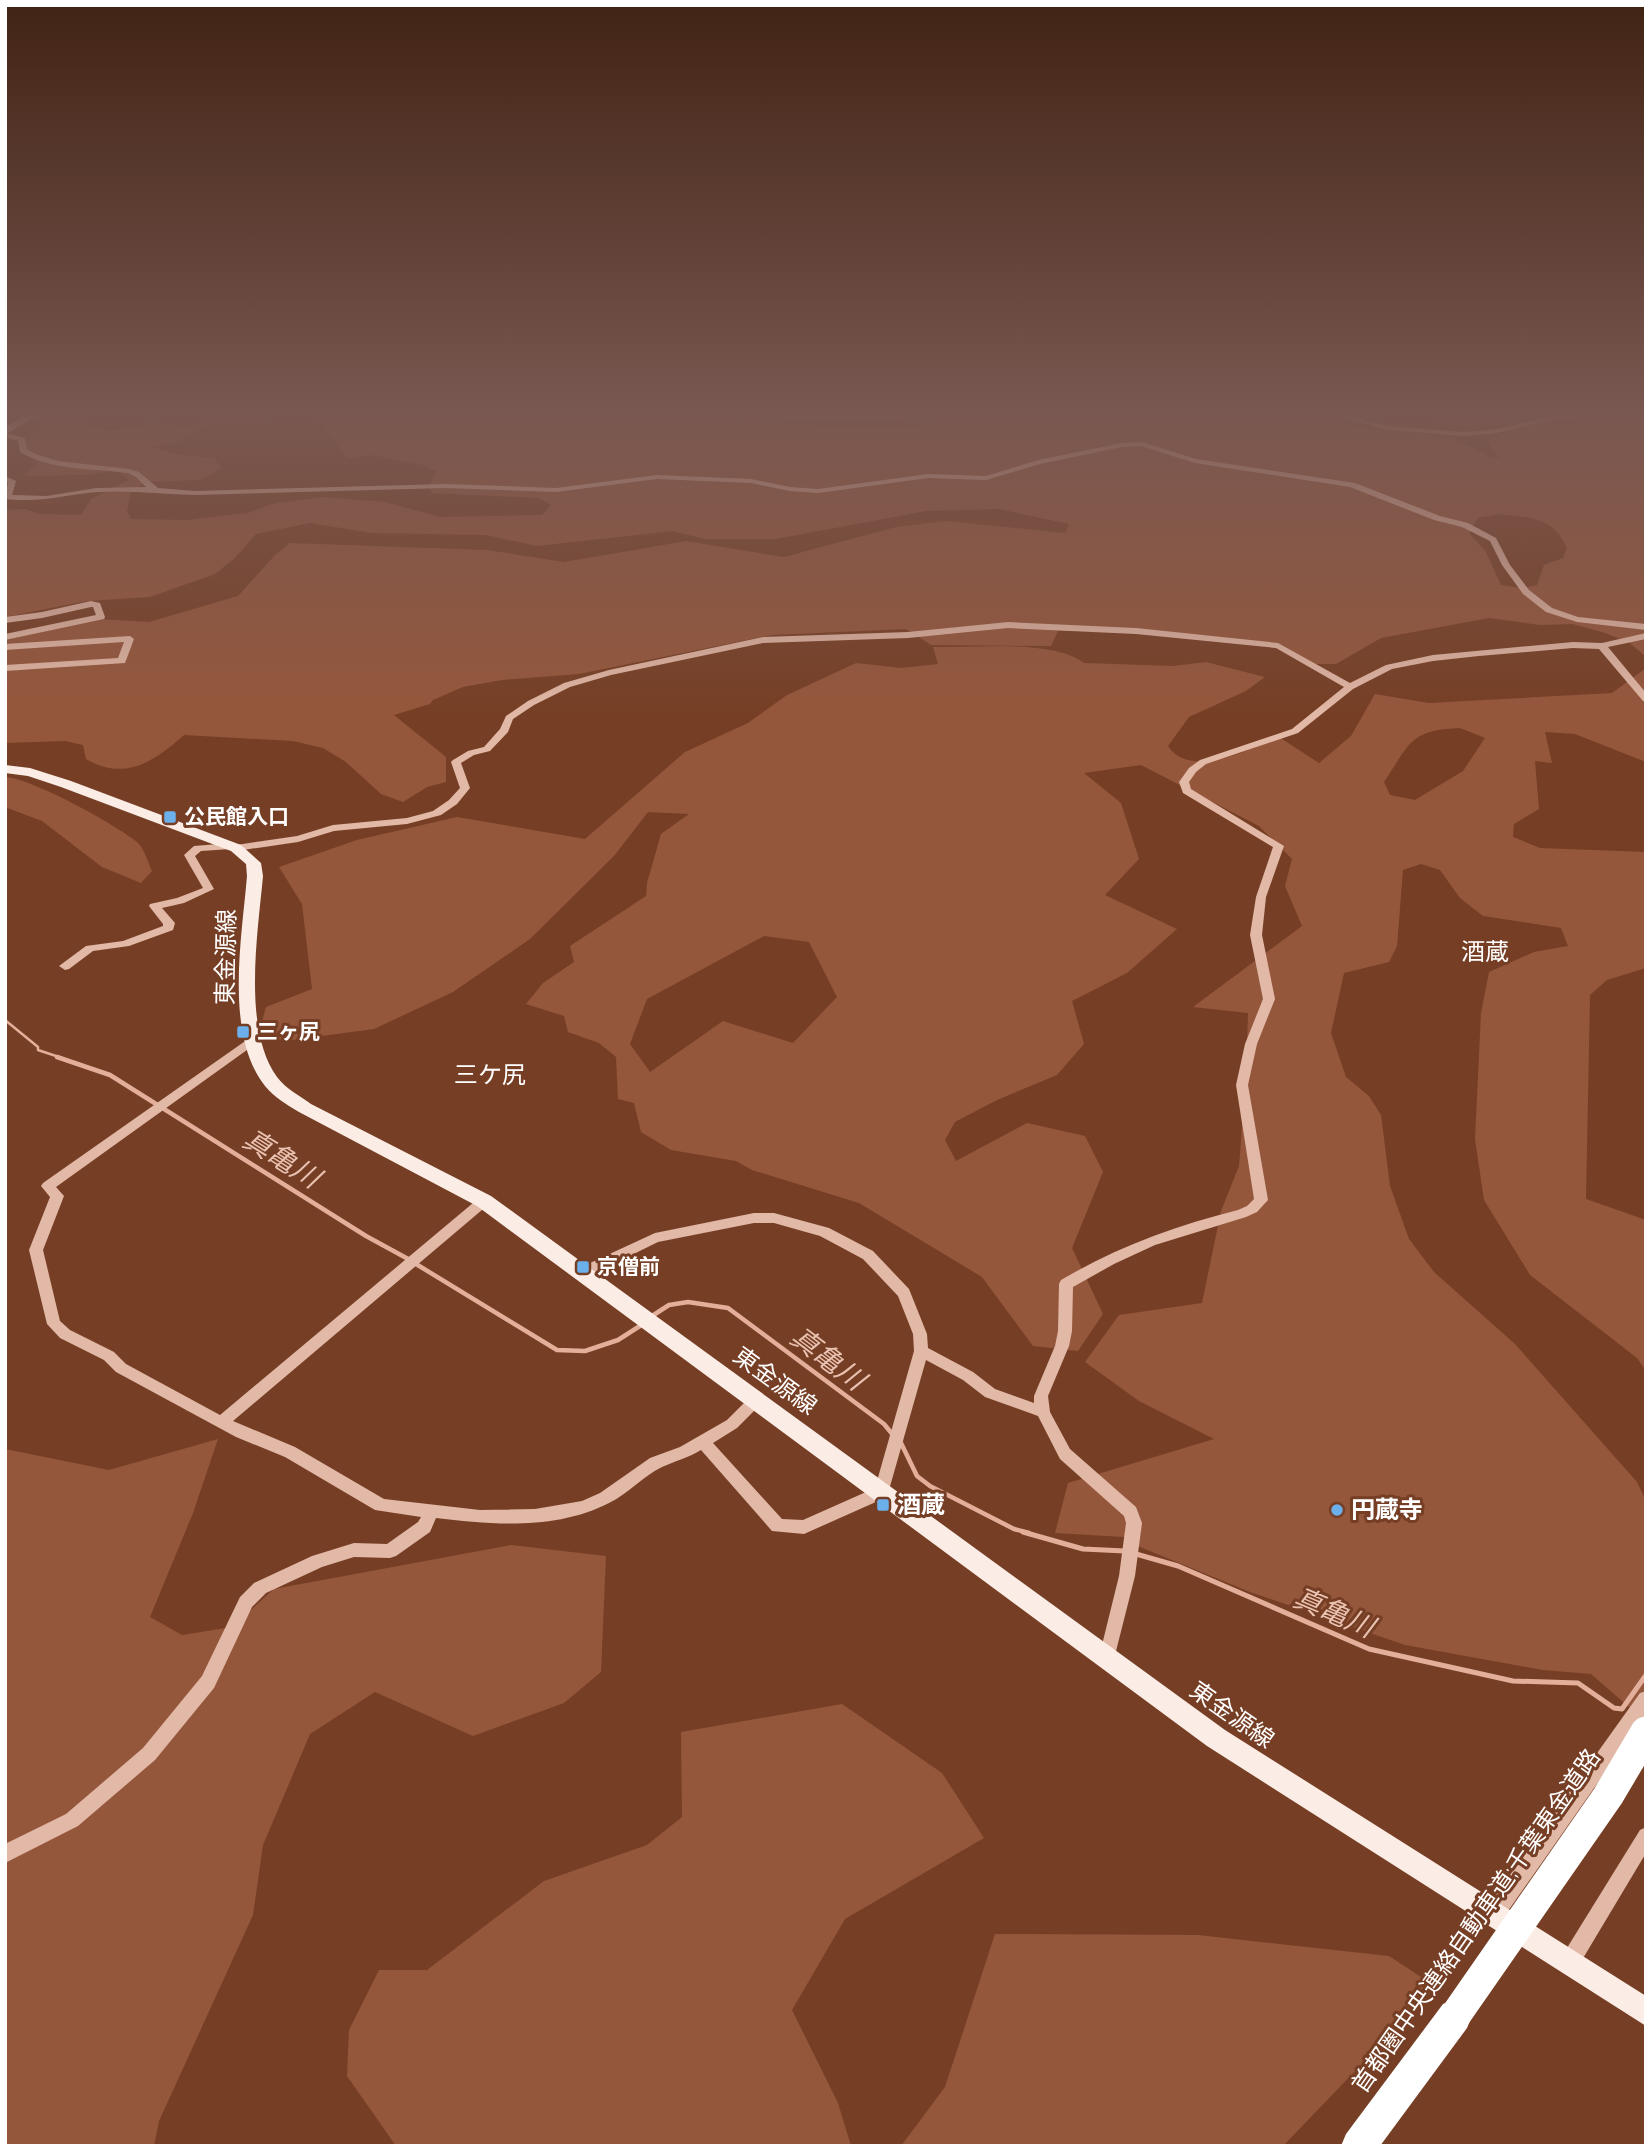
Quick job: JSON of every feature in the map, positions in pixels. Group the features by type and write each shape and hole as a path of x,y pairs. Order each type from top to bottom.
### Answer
{"highway":[{"name":"首都圏中央連絡自動車道;千葉東金道路","path":"1358,2146 1455,2017 1586,1828 1646,1732"}],"main road":[{"path":"5,769 30,772 66,784 233,847"},
{"name":"東金源線","path":"233,847 253,863 255,876 248,1000 260,1062 281,1092 305,1108 484,1201 1216,1738 1646,2012"}],"street":[{"path":"1425,513 1465,525 1493,540 1506,565 1526,592 1549,610 1577,619 1646,627"},
{"path":"5,620 91,604 97,605 101,617 5,638"},
{"path":"65,966 90,948 125,944 169,928 169,923 155,906 180,901 209,889 189,855 198,848 233,847 298,839 333,828 407,821 438,813 453,803 465,788 456,762 494,744 505,730 509,718 531,703 588,678 748,642 908,635 1008,625 1136,631 1278,646 1350,687"},
{"path":"1107,1657 1130,1553 1134,1522 1130,1512 1065,1454 1043,1412 1041,1396 1063,1338 1066,1284 1108,1258 1159,1236 1241,1214 1252,1209 1261,1200 1242,1085 1251,1044 1269,999 1256,935 1261,897 1279,846 1187,791 1184,782 1192,770 1203,762 1296,731 1350,687 1389,667 1420,660 1573,645 1602,646 1646,636"},
{"path":"5,648 130,639 122,661 5,668"},
{"path":"1602,646 1646,699"},
{"path":"255,1040 48,1186 57,1196 36,1250 54,1324 65,1334 109,1356 121,1368 242,1433 290,1452 381,1505 430,1513 480,1517 536,1516 584,1507 605,1498 654,1463 685,1452 732,1424 756,1400"},
{"path":"222,1422 484,1201"},
{"path":"582,1273 655,1238 679,1231 725,1226 754,1218 774,1218 824,1232 868,1255 904,1293 920,1334 921,1351 882,1492 804,1527 778,1527 702,1441"},
{"path":"921,1351 968,1376 990,1393 1043,1412"},
{"path":"5,1854 72,1820 149,1754 208,1682 246,1602 260,1588 318,1561 355,1550 390,1551 424,1527 430,1513"},
{"path":"1494,1914 1646,1699"},
{"path":"1568,1964 1646,1836"}],"shaded area":[{"path":"5,513 128,513 131,519 187,520 245,513 427,513 440,517 543,513 913,513 776,539 705,539 673,531 537,546 486,535 372,533 310,523 256,534 235,558 215,574 150,597 87,601 5,617"},
{"path":"1019,513 1646,513 1646,657 1630,643 1573,624 1540,625 1489,618 1381,638 1336,664 1312,664 1274,647 1220,637 1104,630 1058,631 1051,646 931,645 906,629 772,635 579,674 502,680 463,687 433,700 430,704 394,715 446,757 446,782 427,787 403,802 381,794 346,762 323,748 293,741 184,735 151,760 127,768 114,769 86,759 83,745 65,741 5,743 5,640 99,619 149,622 238,596 275,555 290,543 487,550 564,562 686,541 784,557 896,527 945,521 1065,533 1069,524","holes":["1501,514 1548,524 1555,530 1567,548 1563,558 1544,565 1537,585 1522,588 1501,585 1486,552 1469,533 1478,518"]},
{"path":"1012,646 1070,655 1084,663 1173,666 1206,662 1265,677 1246,691 1189,717 1168,746 1178,756 1191,761 1205,761 1237,754 1279,737 1319,763 1351,736 1375,694 1429,703 1612,693 1646,668 1646,762 1575,734 1545,732 1552,763 1535,761 1539,809 1514,824 1513,837 1540,848 1646,852 1646,968 1607,980 1590,995 1586,1199 1646,1220 1646,1371 1637,1358 1530,1275 1484,1200 1475,1139 1481,1013 1489,972 1534,952 1568,946 1561,928 1483,916 1460,898 1440,870 1421,864 1403,870 1397,946 1389,962 1344,973 1331,1033 1346,1077 1369,1096 1381,1115 1390,1186 1409,1239 1434,1272 1515,1344 1637,1482 1646,1501 1646,1722 1591,1674 1543,1670 1405,1645 1250,1592 1140,1547 1124,1537 1055,1533 1068,1483 1214,1439 1139,1401 1085,1362 1119,1315 1202,1303 1221,1211 1239,1166 1248,1013 1193,1007 1302,926 1285,886 1292,859 1259,826 1141,765 1084,773 1121,803 1139,859 1105,895 1177,929 1127,973 1072,1001 1084,1044 1057,1075 997,1100 955,1122 945,1140 956,1161 1027,1123 1085,1136 1103,1172 1072,1248 1103,1314 1078,1351 1033,1346 982,1277 859,1203 752,1170 736,1161 671,1150 641,1132 634,1103 618,1099 616,1057 599,1043 568,1032 564,1016 526,1004 543,983 574,962 570,946 646,896 661,834 689,814 648,812 614,856 530,939 453,992 374,1029 284,1041 259,1033 266,1007 312,989 302,904 279,867 357,840 457,817 585,839 685,752 748,723 787,695 856,663 901,668 938,664 933,647","holes":["1460,728 1485,738 1463,771 1415,800 1390,795 1384,782 1413,741 1431,732","764,936 809,942 837,997 793,1043 723,1021 650,1072 630,1044 647,999"]},
{"path":"5,777 52,793 126,834 144,851 152,871 141,883 102,867 42,821 5,807"},
{"path":"218,1439 193,1513 150,1617 182,1635 232,1627 274,1589 511,1545 606,1556 601,1672 564,1703 473,1736 375,1692 310,1734 263,1845 253,1915 159,2121 154,2146 5,2146 5,1449 109,1470"},
{"path":"842,1704 942,1773 984,1838 845,1919 792,2010 838,2103 851,2146 396,2146 347,2076 349,2030 379,1970 427,1970 544,1881 647,1845 682,1817 681,1732"},
{"path":"995,1934 1198,1935 1389,1956 1436,1987 1283,2146 901,2146 945,2087"}],"waterway":[{"name":"真亀川","path":"5,1020 38,1047 38,1050 62,1058"},
{"name":"真亀川","path":"57,1057 110,1075 366,1236 410,1260"},
{"name":"真亀川","path":"416,1264 557,1350 585,1351 618,1340 643,1324"},
{"name":"真亀川","path":"652,1316 669,1305 688,1302 728,1308 884,1424 893,1435"},
{"name":"真亀川","path":"901,1443 917,1476 930,1486 1014,1529 1029,1533"},
{"name":"真亀川","path":"1023,1532 1083,1549 1125,1551"},
{"name":"真亀川","path":"1136,1554 1178,1566 1369,1649 1513,1681 1578,1683 1614,1708 1622,1709 1646,1675"}],"place":[{"name":"公民館入口","path":"170,817"},
{"name":"三ヶ尻","path":"243,1032"},
{"name":"京僧前","path":"583,1267"},
{"name":"酒蔵","path":"883,1505"},
{"name":"円蔵寺","path":"1337,1510"}],"district":[{"name":"酒蔵","path":"1485,952"},
{"name":"三ケ尻","path":"490,1075"}]}
